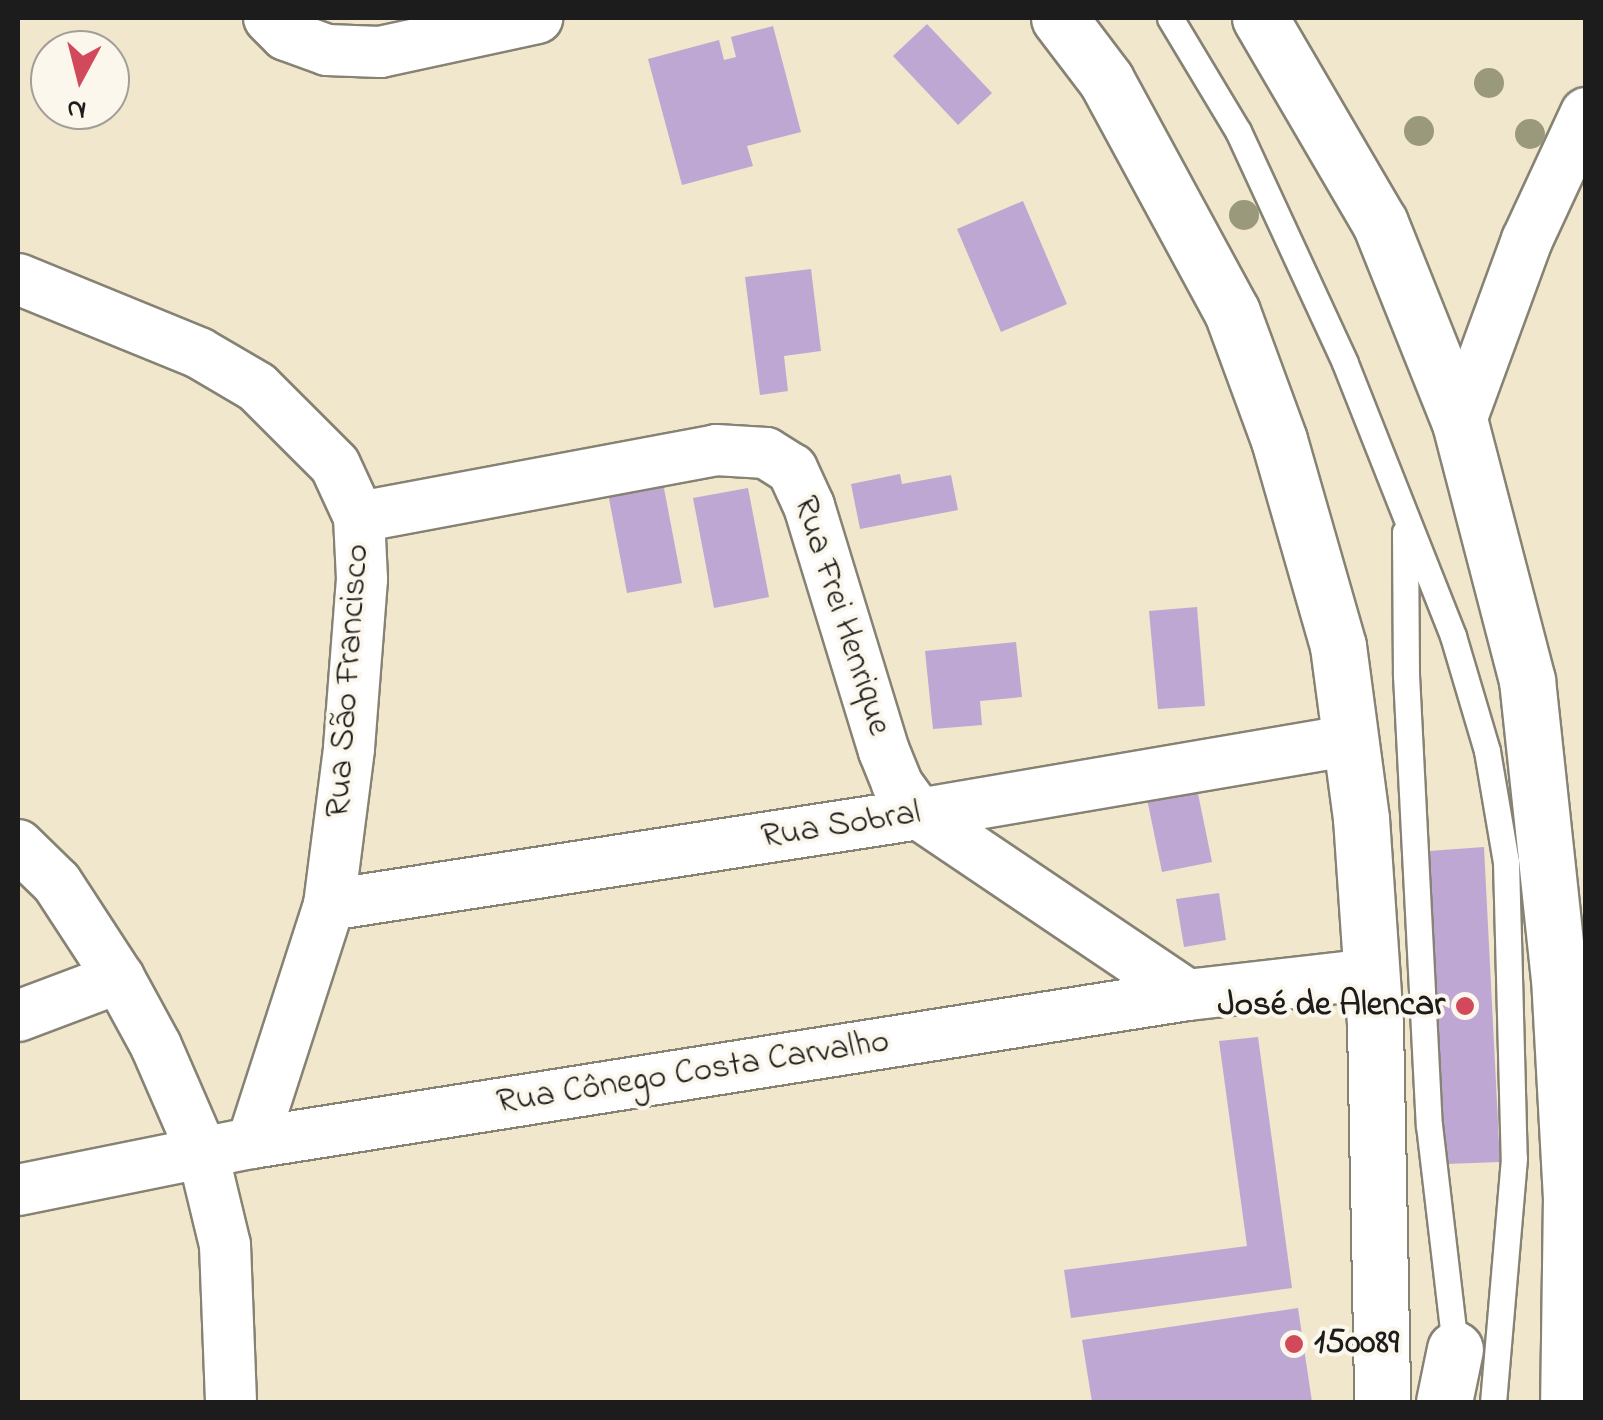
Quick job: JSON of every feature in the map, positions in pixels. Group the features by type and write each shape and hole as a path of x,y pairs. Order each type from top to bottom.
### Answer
{"highway":[{"path":"1060,18 1106,80 1232,312 1312,545 1338,646 1372,974 1382,1402"},
{"path":"1260,18 1380,223 1460,423 1526,680 1572,977 1568,1402"},
{"path":"1572,1196 1586,1278"},
{"path":"1444,1402 1455,1349"}],"street":[{"path":"269,18 286,35 326,50 380,52 537,18"},
{"path":"1460,423 1527,240 1586,113"},
{"name":"Rua São Francisco","path":"18,279 199,353 257,387 335,465 358,517 362,579 349,749 329,904 252,1143"},
{"name":"Rua Frei Henrique","path":"358,517 716,450 766,453 792,469 809,506 884,751 896,784 919,814 1187,995"},
{"name":"Rua Sobral","path":"329,904 919,814 1350,740"},
{"path":"18,845 56,882 119,978 156,1046 202,1154 225,1245 230,1402"},
{"name":"Rua Cônego Costa Carvalho","path":"18,1190 252,1143 1187,995 1372,974"},
{"path":"18,1016 119,978"}],"lane":[{"path":"1170,18 1238,131 1345,364 1452,636 1476,709 1506,862 1514,1158 1493,1402"},
{"path":"1405,522 1406,675 1429,1125 1464,1402"}],"building":[{"path":"927,24 992,93 958,125 893,56"},
{"path":"773,26 801,132 747,146 753,166 682,185 648,59 719,40 724,60 736,57 731,37"},
{"path":"1023,201 1067,304 1001,332 957,229"},
{"path":"811,269 821,351 784,356 788,391 760,395 745,277"},
{"path":"900,474 902,484 951,475 958,510 860,529 851,484"},
{"path":"663,483 682,583 627,593 608,493"},
{"path":"748,488 769,597 714,608 693,498"},
{"path":"1197,607 1205,706 1158,709 1149,611"},
{"path":"1016,642 1022,697 980,701 982,725 933,729 925,651"},
{"path":"1195,779 1212,862 1162,872 1145,789"},
{"name":"José de Alencar","path":"1484,847 1500,1162 1446,1164 1429,851"},
{"path":"1219,893 1226,940 1184,947 1176,899"},
{"path":"1258,1037 1292,1288 1071,1318 1064,1270 1247,1246 1219,1041"},
{"path":"1298,1308 1312,1402 1092,1402 1082,1340"}],"place":[{"name":"José de Alencar","path":"1465,1006"},
{"name":"150089","path":"1294,1344"}]}
